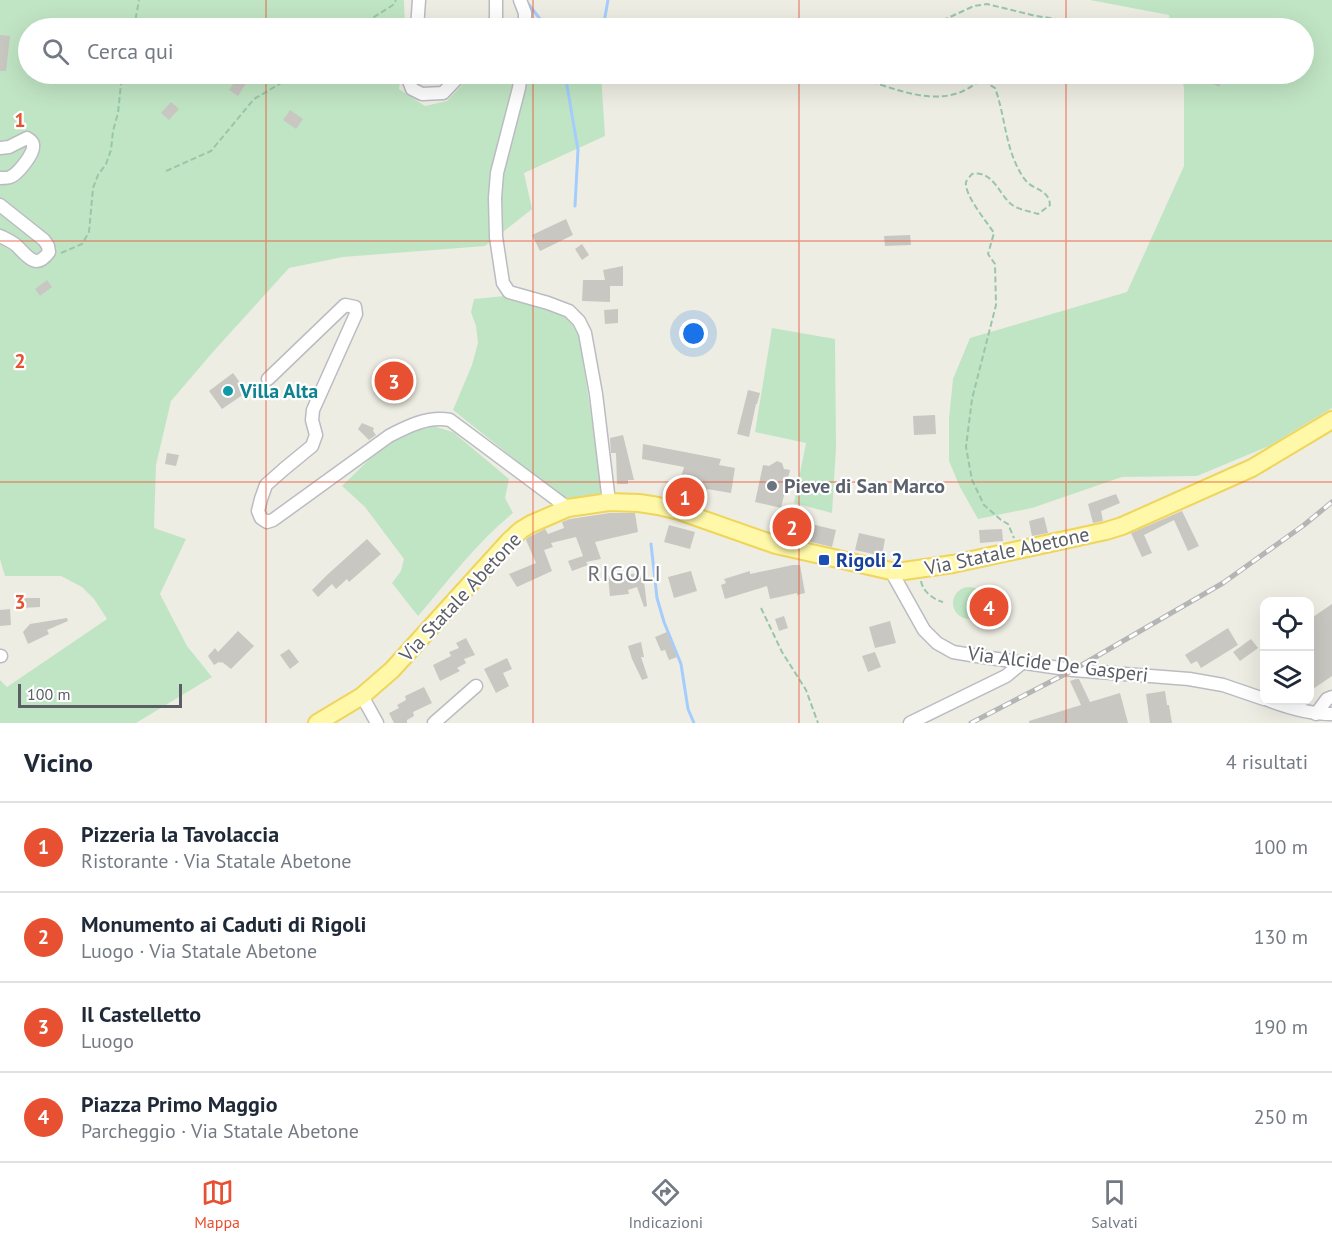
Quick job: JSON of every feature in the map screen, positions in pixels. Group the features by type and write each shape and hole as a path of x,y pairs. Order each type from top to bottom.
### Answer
{"main road":[{"name":"Via Statale Abetone","path":"317,723 362,696 392,670 521,530 568,508 609,502 658,506 776,545 891,571 919,570 1106,531 1137,520 1252,468 1332,420"}],"street":[{"path":"418,18 419,0"},
{"path":"496,0 496,18"},
{"path":"520,0 525,18"},
{"path":"410,84 412,89 423,94 443,93 452,84"},
{"path":"519,84 497,174 495,198 496,237 503,283 509,292 569,311 579,321 585,333 609,502"},
{"path":"0,148 9,147 27,138 34,146 18,172 10,177 0,178"},
{"path":"0,205 44,240 49,252 44,259 31,260 16,244 0,236"},
{"path":"268,379 345,305 355,307 356,314 313,410 312,420 316,435 312,446 266,485 258,511 261,518 267,522 273,520 389,436 410,425 442,418 450,420 568,508"},
{"name":"Via Alcide De Gasperi","path":"891,571 920,624 931,638 953,651 1073,670 1189,679 1223,685 1260,698"},
{"path":"910,723 1006,676 1023,663"},
{"path":"434,723 476,686"},
{"path":"362,696 377,723"},
{"path":"1316,714 1327,699 1332,697"},
{"name":"Via Alcide De Gasperi","path":"1284,705 1316,714 1332,714"}],"path":[{"path":"136,18 139,0"},
{"path":"372,18 393,5 396,0"},
{"path":"948,18 974,6 987,4 1050,18"},
{"path":"44,259 82,244 87,238 93,188 98,175 106,165 111,150 121,84"},
{"path":"166,171 211,151 254,99 280,84"},
{"path":"880,84 927,97 959,93 975,84"},
{"path":"988,84 995,88 1014,161 1029,183 1045,192 1050,205 1038,214 1012,206 987,177 979,173 972,174 966,181 971,199 994,233 988,254 995,264 996,305 972,399 966,447 972,480 984,505 1008,524 1014,535 1017,550"},
{"path":"929,594 934,599 943,602"},
{"path":"760,608 782,652 806,690 818,723"}],"green space":[{"path":"0,0 404,0 405,18 18,18 18,84 400,84 399,89 425,106 447,101 463,84 602,84 605,136 524,173 532,209 485,246 343,257 289,268 171,401 156,465 154,528 186,539 160,594 187,646 212,677 136,723 0,723 0,680 7,687 107,619 94,599 82,587 61,576 5,576 0,559"},
{"path":"1090,0 1332,0 1332,408 1269,446 1197,476 1122,477 1032,508 978,519 949,461 949,419 953,379 970,338 1127,292 1184,166 1183,84 1314,84 1314,18 1170,18 1169,15"},
{"path":"505,296 518,302 564,312 579,335 603,494 571,500 562,497 453,410 472,365 478,343 471,312 474,299"},
{"path":"772,328 835,339 836,448 832,513 794,503 806,443 755,432"},
{"path":"433,426 453,432 509,479 505,498 513,513 475,549 418,616 392,583 401,571 404,559 365,507 342,486 382,447 417,430"},
{"path":"969,587 981,591 985,603 981,615 969,619 957,615 953,603 957,591"}],"building":[{"path":"0,35 10,36 6,71 0,71"},
{"path":"233,84 246,84 238,96 229,90"},
{"path":"171,102 179,109 169,120 161,113"},
{"path":"290,110 303,119 296,129 283,120"},
{"path":"566,219 573,235 540,251 532,235"},
{"path":"910,235 911,245 885,246 884,236"},
{"path":"582,244 589,255 582,260 575,249"},
{"path":"623,266 623,286 610,286 610,302 582,301 583,280 605,280 603,270"},
{"path":"47,280 52,287 40,296 35,289"},
{"path":"618,309 618,323 605,324 604,310"},
{"path":"394,362 411,372 397,395 387,389 382,398 374,393"},
{"name":"Villa Alta","path":"233,373 247,392 222,409 209,391"},
{"path":"748,390 760,393 749,437 737,434"},
{"path":"935,415 936,434 914,435 913,416"},
{"path":"362,423 374,428 376,435 369,440 358,429"},
{"path":"623,435 634,480 628,480 628,484 617,484 616,453 611,453 610,438"},
{"path":"643,444 721,459 719,465 735,468 731,493 707,489 704,505 702,504 701,508 675,499 684,467 642,459"},
{"path":"167,453 179,455 176,466 165,464"},
{"name":"Pieve di San Marco","path":"777,461 782,463 784,469 790,470 781,508 755,502 763,465 769,466"},
{"path":"1116,494 1120,503 1101,511 1103,521 1093,523 1088,504"},
{"path":"1182,511 1199,546 1188,551 1174,520 1144,535 1152,553 1142,557 1131,533"},
{"path":"610,513 635,513 638,532 595,542 601,559 586,562 588,565 572,571 568,561 583,556 576,537 551,543 553,547 544,550 552,571 517,587 509,574 536,563 527,538 545,529 548,534 564,528 562,522 570,519"},
{"path":"1044,517 1048,533 1032,536 1029,521"},
{"path":"807,523 836,530 832,547 803,540"},
{"path":"669,525 695,532 690,549 664,542"},
{"path":"1002,529 1003,541 980,543 979,530"},
{"path":"859,533 885,539 882,556 855,550"},
{"path":"367,539 381,554 349,582 347,579 336,589 332,584 318,597 312,590"},
{"path":"800,565 805,593 770,599 767,586 725,599 721,585 726,583 724,579 750,571 750,574"},
{"path":"691,571 697,591 674,598 668,577"},
{"path":"643,573 647,606 644,607 637,587 628,590 629,594 610,596 608,576"},
{"path":"21,598 40,598 40,607 22,608"},
{"path":"1332,604 1332,676 1314,688 1314,651 1314,616"},
{"path":"10,609 11,625 0,626 0,610"},
{"path":"784,616 788,628 779,631 775,619"},
{"path":"67,618 68,621 47,630 49,634 28,644 23,632 30,624"},
{"path":"890,621 896,643 875,648 869,627"},
{"path":"1228,628 1238,645 1201,668 1197,661 1191,664 1185,655"},
{"path":"238,631 254,646 231,669 222,662 214,665 208,656 215,648 218,652"},
{"path":"667,632 677,657 669,660 665,650 661,651 655,637"},
{"path":"466,638 475,655 464,659 466,663 457,668 460,671 440,681 433,665 451,656 449,652 459,648 456,643"},
{"path":"1251,639 1258,648 1240,661 1233,652"},
{"path":"641,642 644,657 641,657 648,678 642,680 628,646"},
{"path":"289,649 299,662 290,669 280,655"},
{"path":"875,652 881,667 868,672 862,656"},
{"path":"507,658 512,669 503,673 509,686 496,693 484,669"},
{"path":"1079,679 1090,702 1120,693 1128,723 1029,723 1029,721 1081,705 1070,681"},
{"path":"424,687 432,703 413,712 414,716 407,720 407,723 394,723 389,713 399,708 397,705 406,700 405,696"},
{"path":"1165,691 1172,723 1150,723 1146,694"}],"waterway":[{"path":"605,18 608,0"},
{"path":"526,1 539,18"},
{"path":"567,84 578,150 575,206"},
{"path":"651,544 657,598 681,664 688,709 694,723"}],"railway":[{"path":"971,723 1073,670 1223,583 1332,502"}],"place":[{"name":"Il Castelletto","path":"394,381"},
{"name":"Villa Alta","path":"228,391"},
{"name":"Pieve di San Marco","path":"772,486"},
{"name":"Pizzeria la Tavolaccia","path":"685,497"},
{"name":"Monumento ai Caduti di Rigoli","path":"792,527"},
{"name":"Rigoli 2","path":"824,560"},
{"name":"Piazza Primo Maggio","path":"989,607"}],"district":[{"name":"RIGOLI","path":"625,573"}]}
